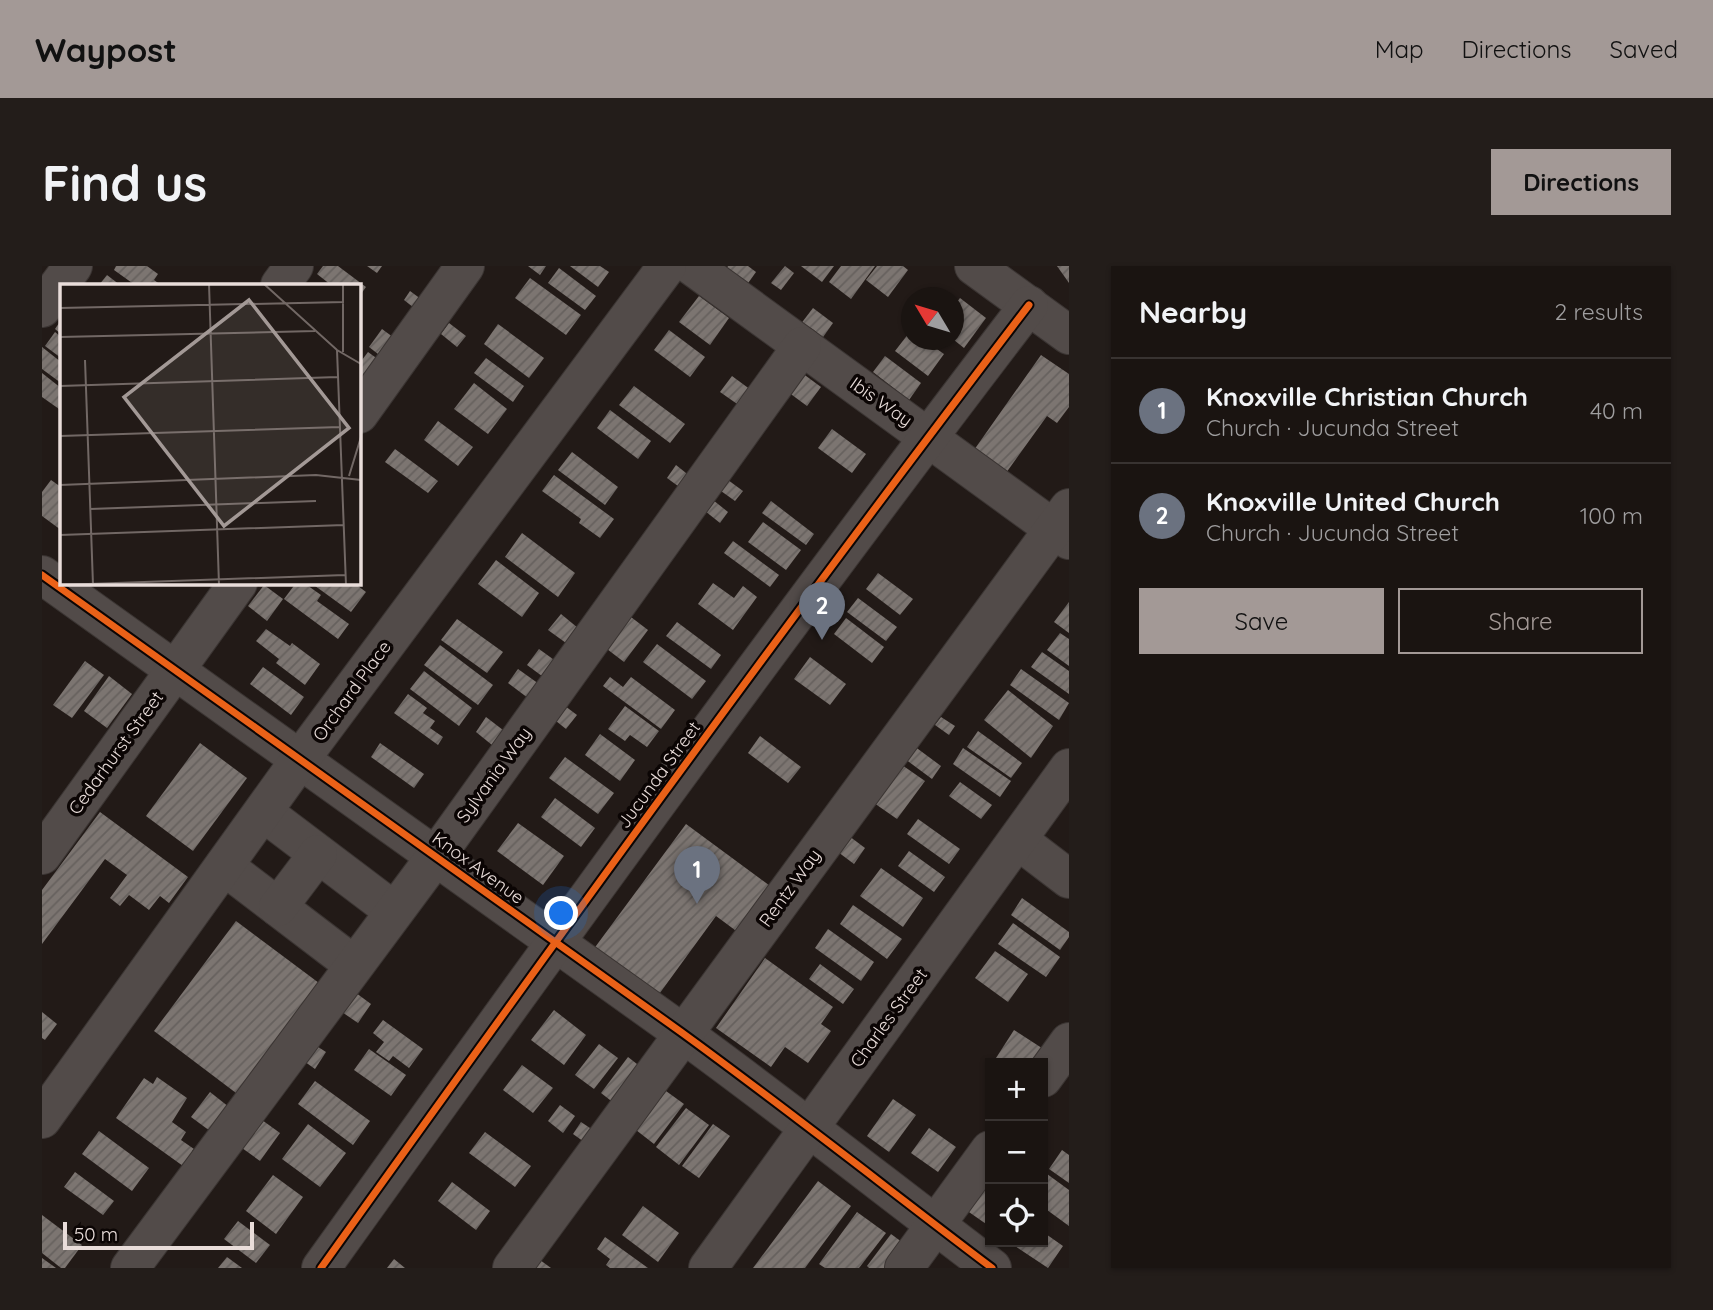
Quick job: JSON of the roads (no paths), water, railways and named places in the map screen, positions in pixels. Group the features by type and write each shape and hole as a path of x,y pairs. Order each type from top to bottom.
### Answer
{"street":[{"path":"60,284 74,266"},
{"path":"281,284 295,266"},
{"path":"360,413 465,266"},
{"name":"Ibis Way","path":"692,266 928,436 1064,526"},
{"path":"974,266 1069,335"},
{"name":"Orchard Place","path":"42,1119 649,272"},
{"path":"42,308 60,284"},
{"name":"Jucunda Street","path":"321,1268 554,943 928,436 1029,305"},
{"name":"Sylvania Way","path":"130,1268 436,856 802,346"},
{"name":"Rentz Way","path":"512,1268 683,1033 1064,526"},
{"name":"Knox Avenue","path":"50,583 683,1033 992,1268"},
{"name":"Cedarhurst Street","path":"42,855 237,584"},
{"name":"Charles Street","path":"718,1265 809,1130 1069,768"},
{"path":"263,812 394,911"},
{"path":"1018,840 1069,879"},
{"path":"278,907 318,854"},
{"path":"224,866 354,965"},
{"path":"1048,1071 1069,1042"},
{"path":"904,1268 985,1157"}],"place":[{"name":"Knoxville United Church","path":"822,640"},
{"name":"Knoxville Christian Church","path":"697,904"}]}
